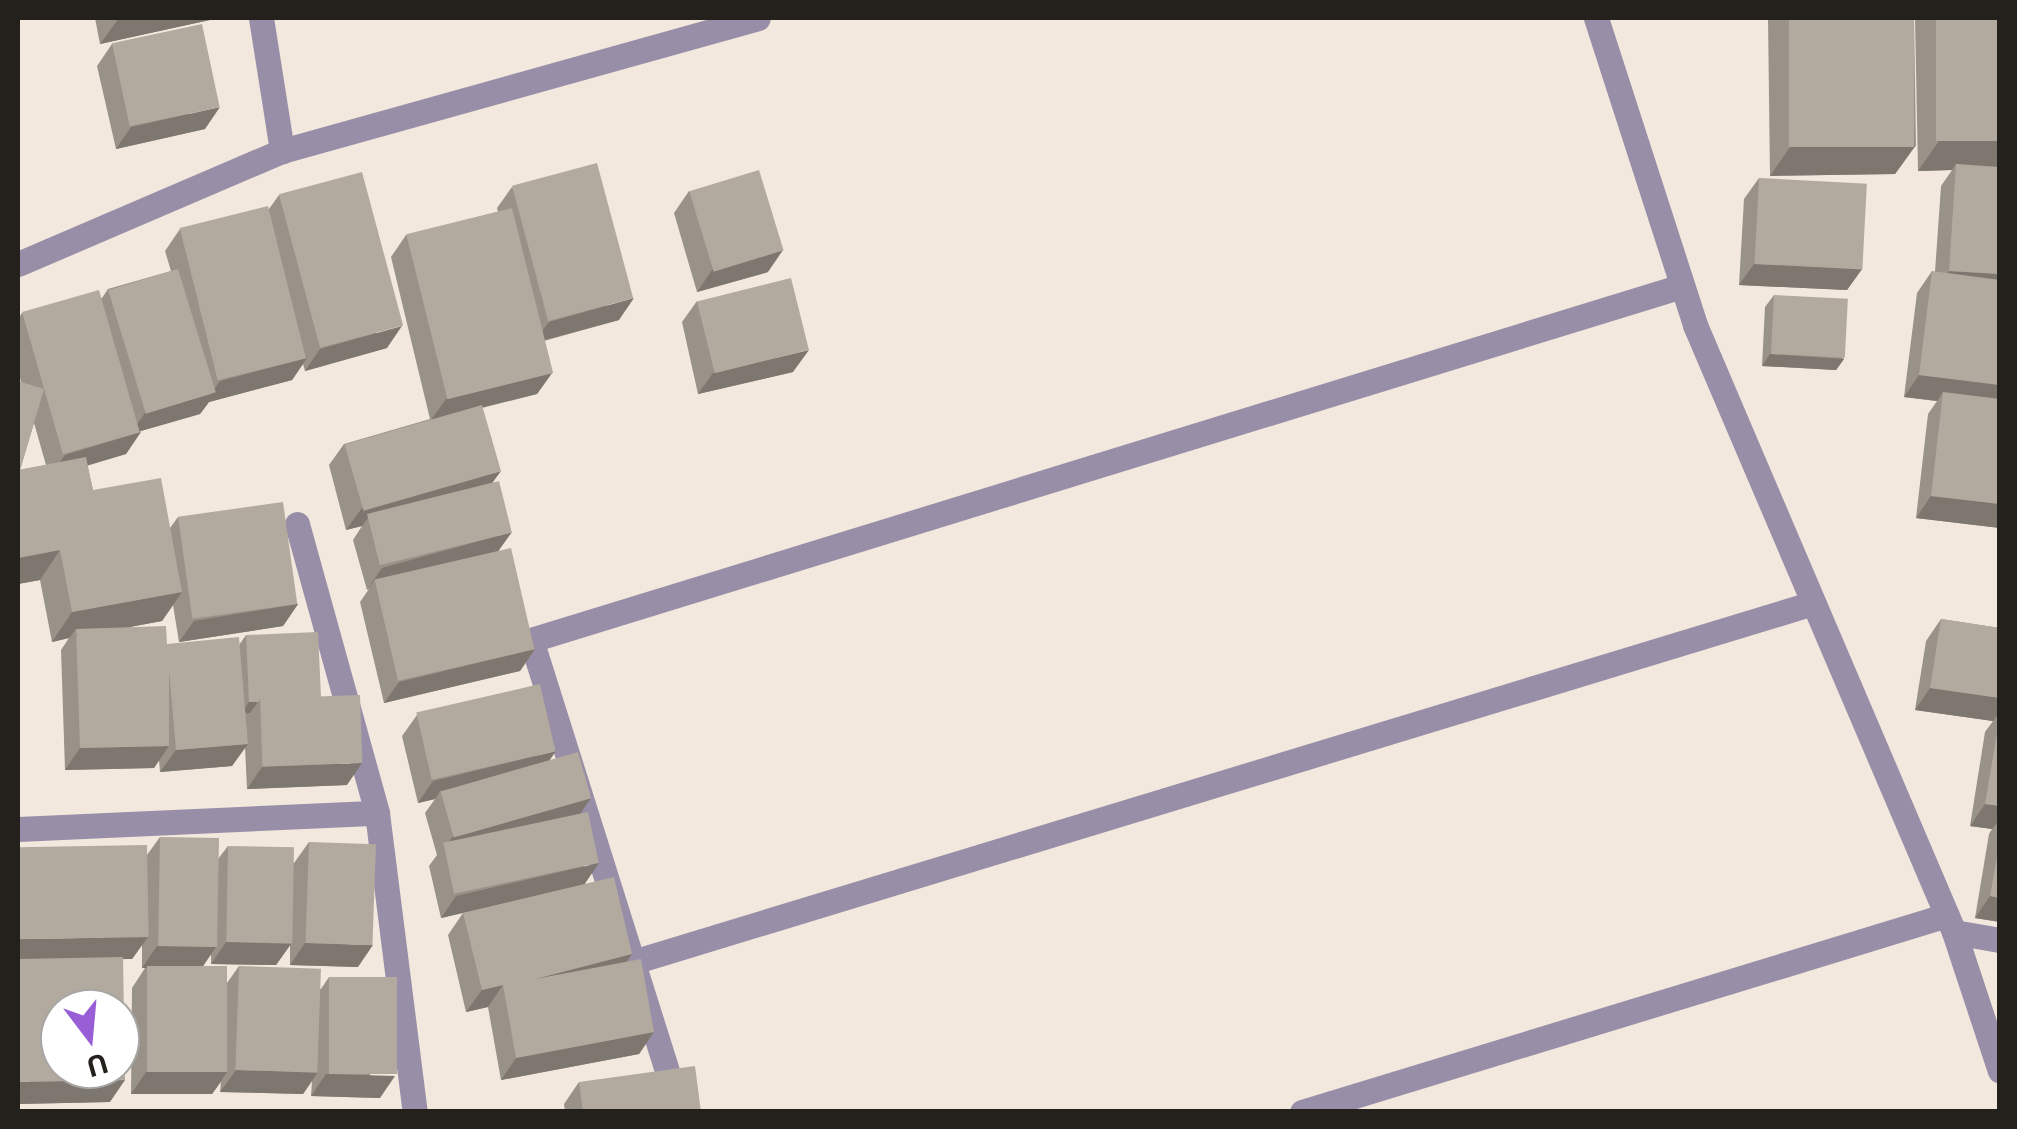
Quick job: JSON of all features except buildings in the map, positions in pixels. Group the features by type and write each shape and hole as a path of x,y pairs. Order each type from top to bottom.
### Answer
{"street":[{"path":"261,18 282,151"},
{"path":"18,264 282,151 758,18"},
{"path":"1596,18 1694,325 1950,923 2000,1071"},
{"path":"680,1112 531,640 1682,286"},
{"path":"297,524 377,814 415,1112"},
{"path":"632,962 1813,604"},
{"path":"18,830 377,814"},
{"path":"1302,1112 1950,923 2000,940"}]}
